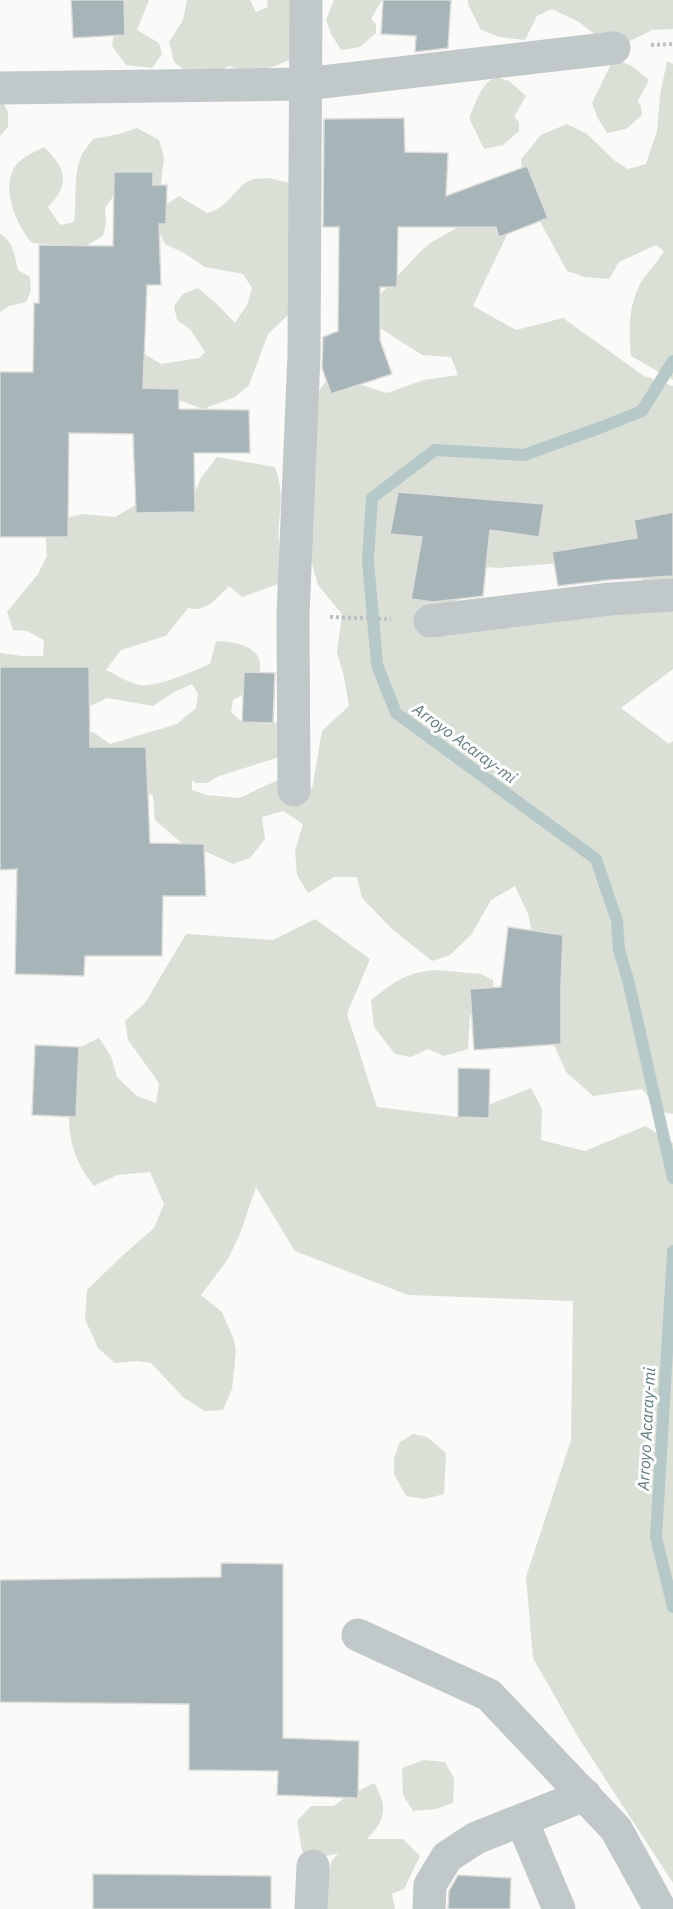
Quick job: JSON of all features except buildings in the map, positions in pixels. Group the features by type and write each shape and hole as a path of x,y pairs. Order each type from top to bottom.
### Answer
{"street":[{"path":"294,790 293,615 304,355 306,0"},
{"path":"0,88 305,84 630,47"},
{"path":"415,620 610,599 673,595"},
{"path":"358,1635 489,1695 616,1829 653,1907"},
{"path":"429,1909 430,1885 447,1857 476,1838 585,1795"},
{"path":"522,1821 560,1909"},
{"path":"311,1909 313,1866"}],"path":[{"path":"630,47 673,44"},
{"path":"320,616 415,620"}],"shaded area":[{"path":"122,0 149,0 137,30 159,43 162,54 152,68 126,65 112,46 116,19"},
{"path":"187,0 250,0 256,12 268,7 267,0 304,0 292,59 261,70 247,71 229,66 209,75 189,74 174,62 169,42 183,20"},
{"path":"334,0 382,0 371,19 376,24 376,33 360,47 341,50 331,34 326,20"},
{"path":"468,0 673,0 673,29 652,30 628,42 597,36 579,22 552,9 537,16 525,40 500,37 481,30"},
{"path":"620,61 632,66 649,80 638,101 642,115 626,129 607,133 592,103 611,64"},
{"path":"667,61 673,64 673,380 631,356 630,347 630,321 635,295 641,282 664,251 656,245 619,262 609,279 585,277 567,271 523,185 521,159 541,135 567,124 587,134 615,161 628,169 646,164 657,131 660,95"},
{"path":"497,77 509,81 526,96 514,117 519,122 519,131 503,145 484,149 469,118 486,84"},
{"path":"0,96 8,112 8,127 0,136"},
{"path":"137,128 159,140 164,157 161,185 117,191 105,208 106,223 103,236 84,247 32,243 20,226 12,206 10,184 11,174 16,165 44,147 57,162 63,176 60,191 48,207 60,225 74,222 77,174 84,151 93,139"},
{"path":"269,178 290,183 289,314 268,334 249,385 235,397 203,409 179,400 146,401 131,346 161,364 199,358 205,352 190,329 177,320 174,306 183,294 198,288 235,323 248,303 252,288 243,274 205,267 165,244 156,225 164,206 179,196 207,213 222,206 248,181"},
{"path":"474,212 514,220 473,306 516,330 563,318 644,376 673,386 673,530 584,561 499,568 433,563 454,600 540,609 619,595 671,560 673,561 673,669 621,708 669,744 673,741 673,1114 661,1112 642,1089 593,1096 566,1072 546,1027 538,959 528,914 515,886 491,900 471,935 450,955 432,961 392,929 362,898 357,877 334,877 308,893 297,875 295,851 303,824 283,811 262,817 265,839 250,858 233,864 209,853 185,846 155,820 153,795 145,794 78,738 93,732 110,744 177,724 196,708 198,694 192,684 174,692 153,706 107,698 65,718 0,679 0,653 43,656 44,640 27,631 13,630 7,612 38,574 47,556 45,528 61,519 83,514 115,517 136,505 188,507 201,478 217,457 275,467 280,489 279,539 284,582 242,597 229,586 216,600 206,606 188,608 166,636 121,650 106,670 132,683 157,684 210,664 216,641 236,643 249,648 258,657 259,673 254,688 233,700 231,712 242,722 273,724 282,720 286,755 219,776 207,783 195,783 192,780 192,790 206,795 239,798 278,780 297,783 312,789 322,731 349,706 337,652 342,614 318,585 310,557 308,406 326,381 339,378 387,393 424,380 458,375 451,357 422,355 377,326 377,298 430,243 457,228"},
{"path":"0,234 11,245 18,270 30,277 31,291 26,302 9,306 0,312"},
{"path":"315,919 370,959 347,1014 377,1107 458,1117 531,1088 542,1109 541,1140 585,1151 645,1126 673,1143 673,1883 578,1737 533,1658 526,1577 571,1440 573,1301 408,1295 295,1251 256,1187 240,1234 228,1259 201,1295 222,1312 234,1340 236,1351 232,1389 223,1410 205,1411 184,1398 151,1363 138,1361 115,1363 98,1348 85,1319 87,1290 154,1228 164,1204 150,1172 117,1175 94,1186 82,1169 75,1153 69,1120 78,1048 99,1038 111,1056 117,1077 137,1096 156,1103 159,1083 128,1040 125,1021 145,1003 186,934 273,940"},
{"path":"436,970 481,974 493,980 488,1020 470,1014 468,1049 444,1056 428,1049 411,1057 395,1054 374,1027 371,1000 401,979 416,973"},
{"path":"413,1434 427,1437 446,1453 444,1494 425,1499 406,1496 394,1474 394,1458 400,1442"},
{"path":"424,1760 445,1762 454,1779 453,1803 436,1809 413,1811 403,1795 402,1768"},
{"path":"374,1783 381,1799 383,1813 378,1825 367,1839 403,1839 420,1856 404,1889 392,1894 395,1909 325,1909 321,1899 331,1862 338,1853 312,1860 302,1851 297,1821 311,1806 334,1806"}],"waterway":[{"name":"Arroyo Acaray-mi","path":"673,361 642,411 602,427 524,455 435,450 372,498 368,560 377,665 396,713 596,859 617,921 619,950 628,980 673,1178"},
{"name":"Arroyo Acaray-mi","path":"673,1251 656,1537 673,1607"}]}
